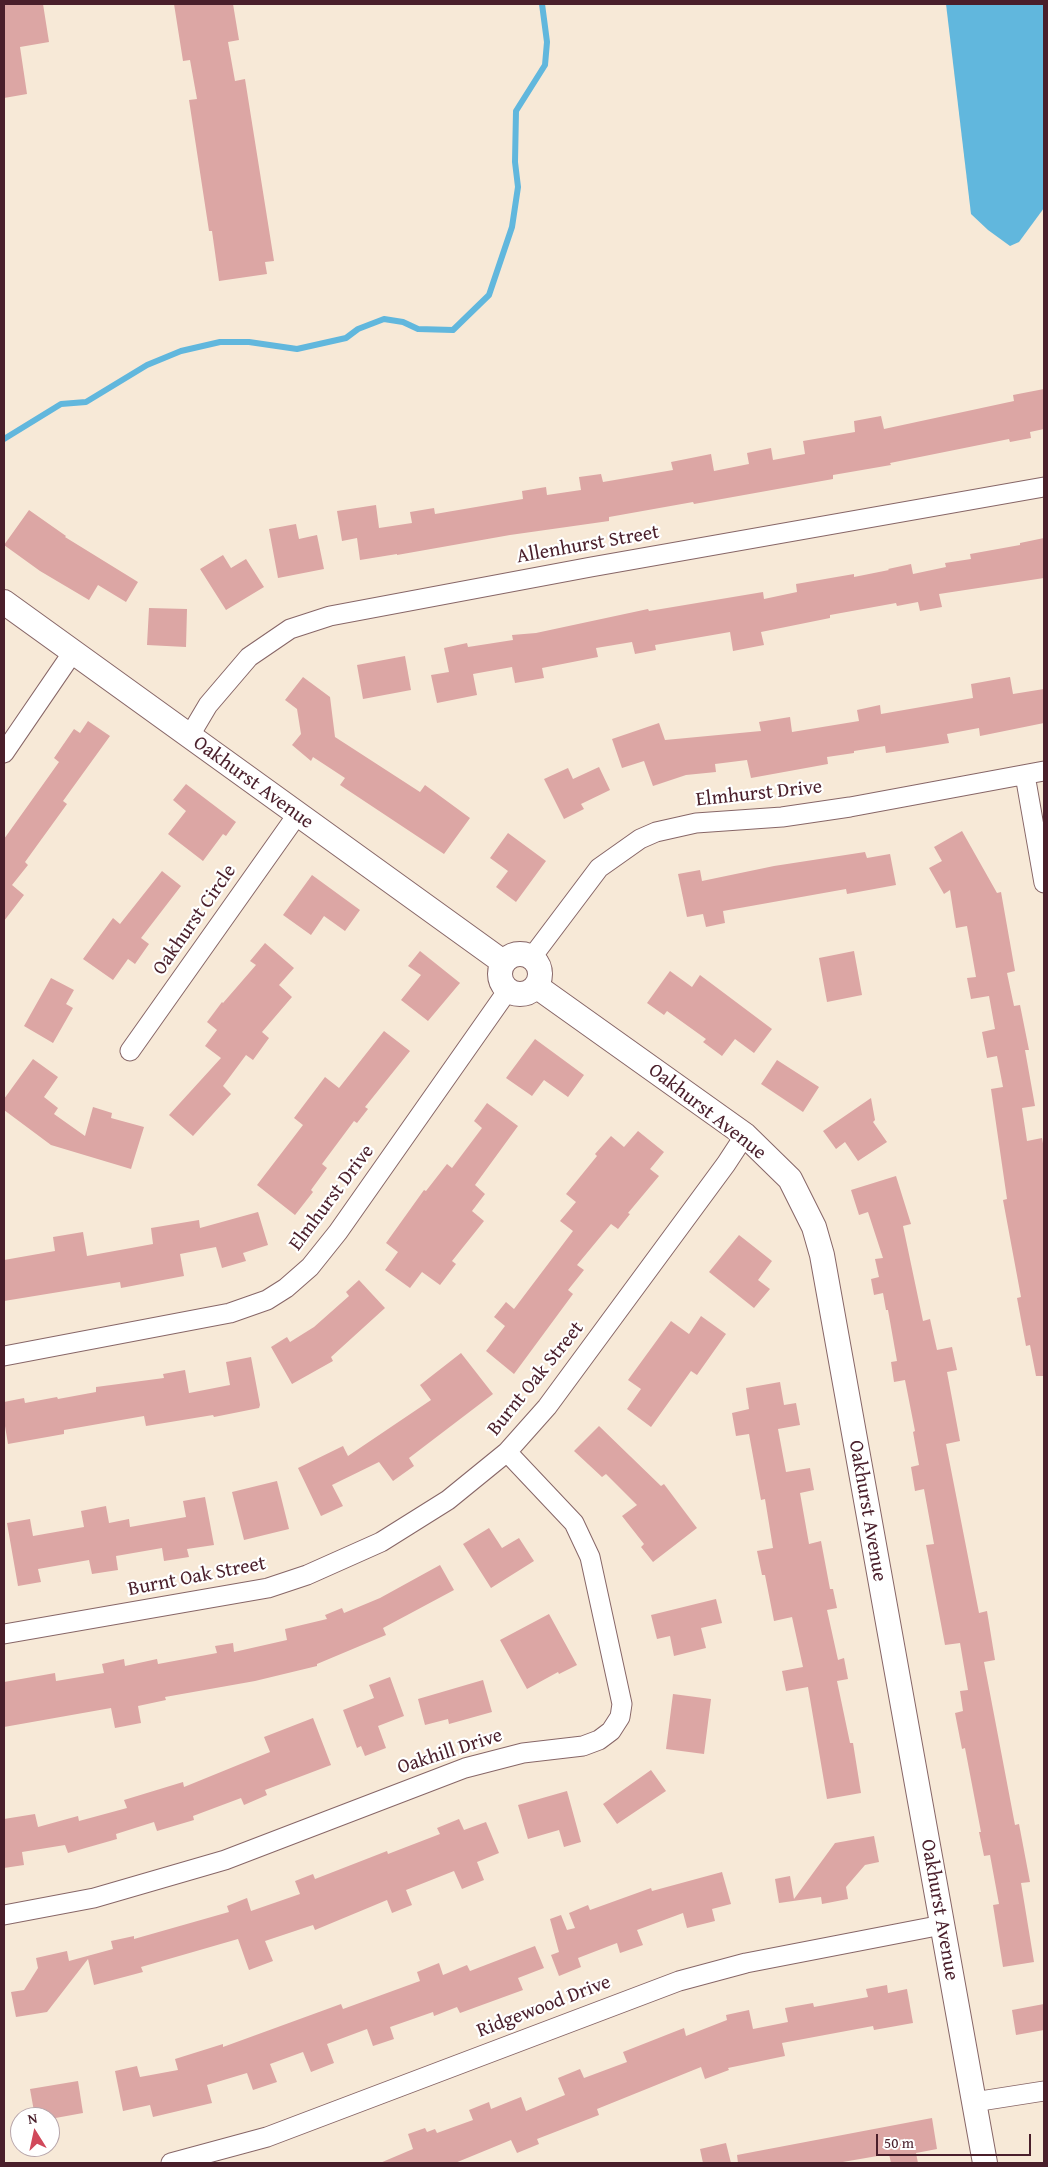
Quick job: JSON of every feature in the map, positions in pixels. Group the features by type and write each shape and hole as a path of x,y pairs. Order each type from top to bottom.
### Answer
{"street":[{"name":"Allenhurst Street","path":"189,737 208,705 249,657 290,629 330,616 591,567 1044,487"},
{"name":"Oakhurst Avenue","path":"4,602 503,962"},
{"path":"4,753 73,652"},
{"name":"Elmhurst Drive","path":"532,957 599,868 640,838 656,832 696,823 815,812 1044,771"},
{"path":"1024,774 1044,883"},
{"name":"Oakhurst Circle","path":"130,1051 297,815"},
{"path":"517,953 532,957 540,970 540,978 536,986 523,994 515,994 508,990 502,984 500,977 503,962 509,956 517,953"},
{"name":"Oakhurst Avenue","path":"536,986 744,1135 790,1180 814,1228 822,1255 985,2163"},
{"name":"Elmhurst Drive","path":"4,1356 230,1313 267,1300 286,1288 310,1267 338,1232 508,990"},
{"name":"Burnt Oak Street","path":"4,1634 268,1588 307,1575 381,1542 448,1500 507,1452 547,1407 726,1164 744,1135"},
{"name":"Oakhill Drive","path":"4,1915 94,1898 206,1866 465,1768 523,1753 584,1746 599,1740 611,1731 620,1717 622,1704 590,1557 574,1523 507,1452"},
{"name":"Ridgewood Drive","path":"171,2163 266,2137 679,1981 746,1963 942,1926"},
{"path":"974,2102 1044,2091"}],"water":[{"path":"946,4 1044,4 1044,208 1019,242 1010,246 988,230 971,214"}],"building":[{"path":"4,4 43,4 49,42 20,47 27,94 4,98"},
{"path":"174,4 233,4 239,40 228,42 235,81 245,79 274,261 265,262 267,274 219,281 212,231 209,231 189,100 197,99 190,60 183,61"},
{"path":"1044,389 1044,429 1030,432 1031,438 1010,442 1009,439 890,463 891,465 833,475 833,479 609,517 609,521 510,535 397,555 360,560 357,538 342,541 337,511 376,505 379,528 412,523 410,512 434,508 435,514 523,499 522,491 546,487 547,495 581,490 579,477 601,474 603,482 673,470 671,462 711,454 714,471 749,464 747,453 771,448 773,460 805,454 803,441 855,432 854,421 881,416 884,429 1014,401 1013,395"},
{"path":"29,510 65,537 138,582 126,602 98,585 89,600 40,571 4,545"},
{"path":"296,524 299,539 317,535 324,569 278,578 269,529"},
{"path":"1044,538 1044,578 939,594 942,607 920,611 918,602 897,606 896,603 830,615 830,618 761,632 764,645 733,651 730,632 655,645 656,650 635,654 632,642 596,648 598,657 542,668 544,678 515,683 512,667 473,674 477,695 437,703 431,675 449,672 444,648 467,643 468,647 513,640 512,635 536,633 648,609 649,611 763,592 764,599 797,592 796,584 854,574 854,577 911,564 913,574 946,567 945,563 971,559 970,554 1020,545 1020,543"},
{"path":"223,555 231,568 246,559 264,587 226,610 200,569"},
{"path":"149,608 187,609 186,647 147,645"},
{"path":"405,656 411,690 363,699 357,665"},
{"path":"303,677 330,697 335,737 420,792 425,785 470,818 444,854 340,785 345,778 313,757 311,761 292,745 301,734 297,709 285,700"},
{"path":"1010,677 1013,694 1044,689 1044,723 980,736 979,728 947,734 949,743 886,753 885,746 854,751 854,753 827,757 828,764 751,778 747,760 715,764 716,772 686,775 653,786 644,761 622,768 612,739 659,723 665,740 761,731 759,722 790,717 792,732 859,721 857,710 880,705 881,714 973,698 971,684"},
{"path":"88,721 110,736 63,801 67,804 25,862 28,865 12,885 24,895 4,921 4,839 59,762 54,758 74,729 80,733"},
{"path":"599,767 610,790 581,804 584,809 564,819 544,779 568,768 573,779"},
{"path":"186,784 236,822 226,836 223,834 203,861 168,834 186,811 173,800"},
{"path":"962,831 997,893 1001,892 1015,971 1007,973 1014,1006 1020,1005 1029,1050 1025,1050 1035,1106 1022,1108 1027,1141 1042,1138 1044,1149 1044,1376 1036,1376 1030,1345 1026,1346 1017,1298 1021,1297 1003,1200 1007,1199 991,1089 1003,1087 997,1056 987,1058 982,1032 995,1029 989,996 971,999 967,978 976,977 967,926 956,928 950,890 944,894 929,868 942,861 934,847"},
{"path":"508,833 546,861 516,902 496,887 508,871 490,858"},
{"path":"865,852 867,858 890,854 896,885 847,894 846,889 723,911 725,923 706,927 703,914 687,917 678,874 700,870 702,881 774,866"},
{"path":"162,871 181,886 141,938 149,944 135,964 128,959 113,980 83,959 113,918 120,924"},
{"path":"312,875 360,910 345,931 324,916 311,935 283,915"},
{"path":"265,943 294,968 279,985 292,997 262,1032 269,1038 253,1060 246,1055 223,1086 231,1094 193,1136 169,1115 221,1058 205,1046 217,1030 207,1022 222,1002 256,965 250,961"},
{"path":"420,951 460,983 428,1021 401,1000 421,975 408,966"},
{"path":"854,951 862,995 827,1002 819,958"},
{"path":"670,971 692,987 700,975 772,1029 754,1053 735,1039 722,1056 703,1042 706,1039 667,1011 664,1015 647,1003"},
{"path":"51,978 74,990 66,1004 73,1008 53,1043 24,1026"},
{"path":"384,1031 410,1051 365,1107 368,1109 357,1123 354,1121 322,1164 327,1168 311,1190 313,1192 295,1215 257,1185 303,1125 294,1118 325,1077 339,1088"},
{"path":"535,1039 584,1075 568,1097 544,1080 532,1096 506,1078"},
{"path":"33,1059 58,1077 44,1097 58,1108 54,1114 85,1136 93,1107 112,1113 111,1118 144,1127 131,1169 51,1145 4,1110 4,1099"},
{"path":"777,1060 819,1087 803,1112 761,1084"},
{"path":"871,1098 875,1120 873,1122 887,1142 858,1161 845,1142 836,1149 823,1131"},
{"path":"487,1103 518,1126 475,1185 485,1194 472,1211 484,1221 452,1261 456,1264 440,1285 422,1272 410,1288 385,1270 398,1252 386,1243 424,1190 426,1191 447,1164 452,1168 482,1128 474,1121"},
{"path":"638,1131 664,1152 650,1169 659,1176 628,1213 630,1214 618,1229 611,1224 577,1265 584,1270 568,1290 573,1294 514,1374 486,1351 505,1326 494,1317 506,1302 514,1309 573,1231 560,1221 576,1202 566,1194 597,1156 595,1154 611,1136 624,1147"},
{"path":"896,1176 911,1224 903,1226 923,1321 930,1319 937,1350 952,1347 957,1370 947,1372 960,1441 946,1444 979,1613 987,1611 995,1660 984,1662 1015,1825 1019,1824 1030,1882 1021,1883 1034,1962 1003,1967 993,1905 999,1904 990,1855 984,1856 965,1748 962,1749 955,1713 963,1711 960,1691 968,1690 960,1643 945,1645 926,1545 934,1544 924,1489 915,1491 911,1467 919,1465 913,1432 915,1431 905,1380 894,1382 891,1362 897,1361 888,1310 886,1310 883,1293 874,1295 871,1279 879,1277 875,1259 883,1258 868,1212 859,1215 851,1190"},
{"path":"258,1212 268,1245 243,1253 246,1261 222,1268 216,1247 180,1254 184,1276 121,1288 120,1282 4,1301 4,1260 55,1251 53,1237 83,1232 87,1256 153,1244 151,1228 199,1220 200,1228"},
{"path":"739,1235 772,1261 758,1280 770,1289 754,1308 709,1272"},
{"path":"359,1280 385,1308 331,1357 333,1361 292,1384 271,1347 287,1337 290,1342 314,1327 349,1296 346,1292"},
{"path":"701,1316 726,1334 697,1375 691,1371 651,1427 627,1409 641,1389 628,1380 671,1321 689,1334"},
{"path":"461,1353 493,1394 409,1458 414,1466 393,1481 379,1462 332,1485 343,1506 321,1516 298,1468 343,1446 348,1456 431,1400 420,1385"},
{"path":"251,1357 259,1408 214,1417 213,1415 146,1426 144,1416 64,1430 64,1434 8,1444 4,1420 4,1402 24,1398 25,1403 57,1397 58,1399 96,1392 96,1387 164,1378 163,1374 185,1370 189,1393 230,1385 226,1362"},
{"path":"780,1382 784,1405 796,1403 800,1425 778,1429 786,1472 810,1468 814,1490 800,1493 809,1544 821,1541 830,1589 833,1589 837,1608 827,1610 838,1660 844,1658 848,1679 837,1681 850,1743 853,1743 861,1793 827,1799 808,1687 786,1691 782,1671 803,1667 792,1617 774,1621 765,1575 762,1575 757,1551 773,1548 765,1499 761,1500 749,1434 736,1436 732,1413 749,1409 746,1388"},
{"path":"599,1426 661,1486 664,1484 697,1528 653,1562 641,1547 644,1544 622,1516 637,1505 606,1474 602,1477 574,1451"},
{"path":"277,1481 289,1529 244,1540 232,1492"},
{"path":"205,1497 214,1545 187,1549 189,1557 164,1561 162,1548 116,1556 118,1570 92,1574 89,1560 38,1569 41,1582 18,1586 7,1523 30,1519 33,1536 84,1527 81,1511 106,1506 109,1523 129,1519 130,1527 186,1517 183,1501"},
{"path":"489,1528 502,1548 519,1538 534,1561 491,1588 463,1544"},
{"path":"440,1565 454,1590 383,1628 386,1635 317,1664 317,1666 255,1681 165,1697 166,1700 138,1706 141,1723 115,1728 111,1708 4,1727 4,1682 55,1673 56,1681 104,1673 102,1664 124,1659 125,1666 157,1659 158,1664 217,1653 215,1646 233,1643 234,1652 287,1640 285,1629 327,1619 325,1615 342,1608 344,1613 380,1598"},
{"path":"716,1599 722,1623 701,1628 706,1648 674,1656 670,1636 657,1639 651,1615"},
{"path":"549,1614 577,1665 559,1674 558,1672 527,1689 500,1640"},
{"path":"390,1677 404,1716 378,1726 386,1748 365,1756 361,1746 357,1748 343,1710 374,1698 369,1685"},
{"path":"483,1680 492,1712 449,1724 448,1719 425,1725 418,1699"},
{"path":"673,1694 711,1699 704,1754 666,1749"},
{"path":"313,1718 331,1765 265,1790 267,1795 244,1805 241,1798 193,1816 194,1820 157,1831 154,1822 116,1834 117,1839 68,1853 65,1845 22,1852 24,1865 4,1868 4,1819 35,1814 38,1827 78,1816 79,1821 127,1808 124,1800 183,1782 184,1787 270,1752 264,1737"},
{"path":"651,1770 666,1791 617,1824 603,1804"},
{"path":"567,1791 581,1842 564,1847 559,1830 528,1839 518,1805"},
{"path":"459,1819 464,1830 486,1822 499,1853 477,1862 484,1880 462,1889 454,1871 406,1890 412,1905 392,1913 387,1900 315,1930 313,1925 265,1941 273,1961 249,1970 238,1939 141,1967 143,1972 94,1985 88,1959 47,2012 16,2017 11,1992 24,1990 38,1968 36,1958 67,1951 69,1961 113,1949 111,1941 134,1936 134,1939 229,1912 227,1906 247,1898 251,1911 300,1894 295,1881 313,1874 315,1879 387,1851 388,1854 440,1834 437,1828"},
{"path":"874,1836 879,1862 865,1865 846,1887 848,1899 822,1904 821,1897 779,1903 775,1879 790,1876 794,1899 835,1843"},
{"path":"722,1872 731,1904 712,1909 715,1921 687,1928 683,1913 637,1930 643,1945 620,1953 617,1943 578,1958 581,1967 559,1976 551,1955 559,1952 550,1919 561,1915 567,1930 575,1928 569,1913 588,1905 590,1910 651,1888 652,1891"},
{"path":"535,1946 544,1968 518,1978 523,1990 460,2013 457,2007 434,2016 433,2012 390,2027 394,2039 373,2046 367,2029 327,2044 334,2063 311,2072 303,2052 270,2064 277,2082 253,2090 247,2073 207,2085 212,2103 153,2117 150,2105 123,2111 115,2071 137,2066 140,2077 178,2070 175,2059 223,2044 223,2047 341,2004 343,2009 420,1981 417,1972 439,1963 443,1975 467,1965 470,1971"},
{"path":"887,1985 888,1993 907,1989 913,2023 874,2030 873,2026 782,2043 785,2056 728,2068 729,2070 705,2079 701,2067 597,2109 599,2115 537,2139 539,2144 517,2153 511,2140 455,2163 380,2163 413,2149 408,2134 425,2128 427,2132 435,2129 437,2133 473,2120 469,2110 489,2102 491,2109 521,2097 526,2111 565,2095 558,2078 580,2069 584,2078 627,2062 623,2052 684,2028 686,2036 727,2020 726,2015 749,2010 753,2029 788,2022 785,2008 813,2003 814,2007 868,1997 866,1989"},
{"path":"1044,2004 1044,2030 1016,2035 1012,2010"},
{"path":"78,2081 83,2113 60,2117 60,2107 33,2107 30,2089"},
{"path":"932,2118 937,2149 916,2153 918,2163 891,2163 889,2154 837,2163 738,2163 737,2155"},
{"path":"726,2143 731,2163 703,2163 700,2149"}],"waterway":[{"path":"4,439 61,404 86,402 147,365 181,351 220,342 249,342 297,349 346,338 358,329 384,319 403,322 418,329 453,330 489,295 512,227 518,187 515,162 516,111 545,65 547,42 542,4"}]}
